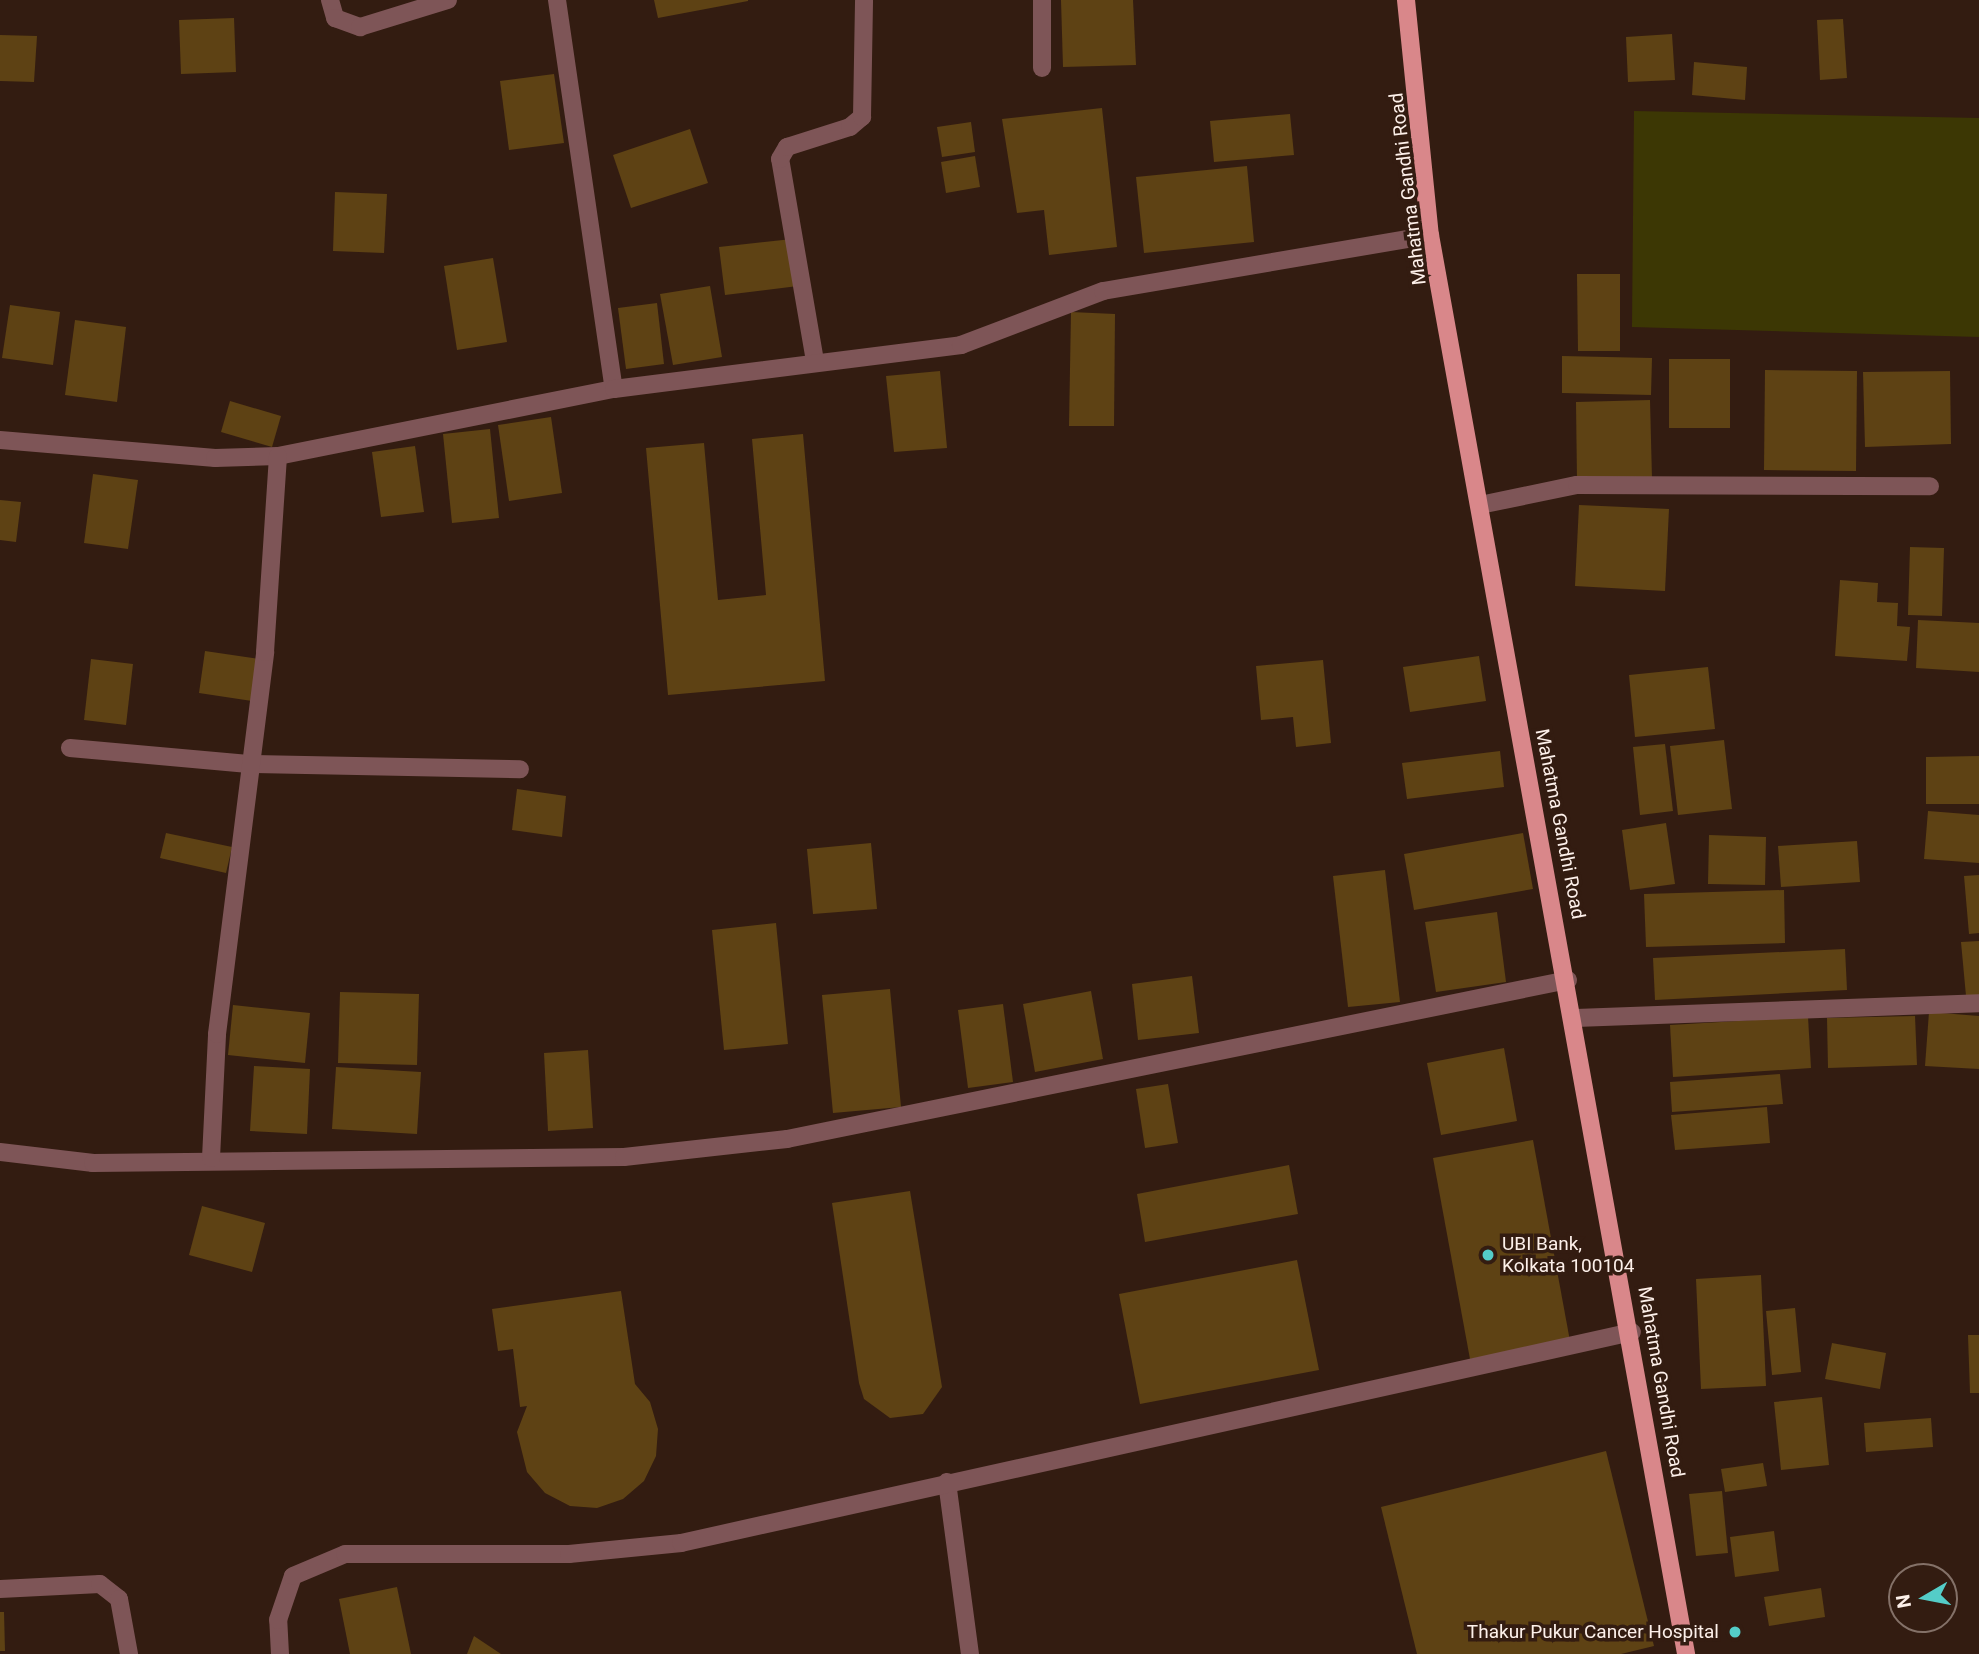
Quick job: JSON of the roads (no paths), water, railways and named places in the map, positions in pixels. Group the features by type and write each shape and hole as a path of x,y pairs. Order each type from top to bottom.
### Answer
{"main road":[{"name":"Mahatma Gandhi Road","path":"1406,0 1430,235 1576,1018 1686,1654"}],"street":[{"path":"330,0 334,18 360,27 449,0"},
{"path":"557,0 614,389"},
{"path":"815,361 780,159 787,148 850,127 862,117 864,0"},
{"path":"1042,0 1042,68"},
{"path":"0,440 215,458 278,456 614,389 815,361 961,345 1103,291 1430,235"},
{"path":"211,1158 217,1034 251,764 278,456"},
{"path":"1480,505 1577,485 1930,486"},
{"path":"70,748 251,764 520,769"},
{"path":"0,1152 93,1163 211,1158 624,1157 787,1139 1568,980"},
{"path":"1576,1018 1979,1003"},
{"path":"280,1654 278,1620 293,1576 345,1554 569,1554 681,1543 1632,1332"},
{"path":"947,1482 970,1654"},
{"path":"0,1589 100,1584 119,1599 129,1654"}],"place":[{"name":"UBI Bank, Kolkata 100104","path":"1488,1255"},
{"name":"Thakur Pukur Cancer Hospital","path":"1735,1632"}]}
